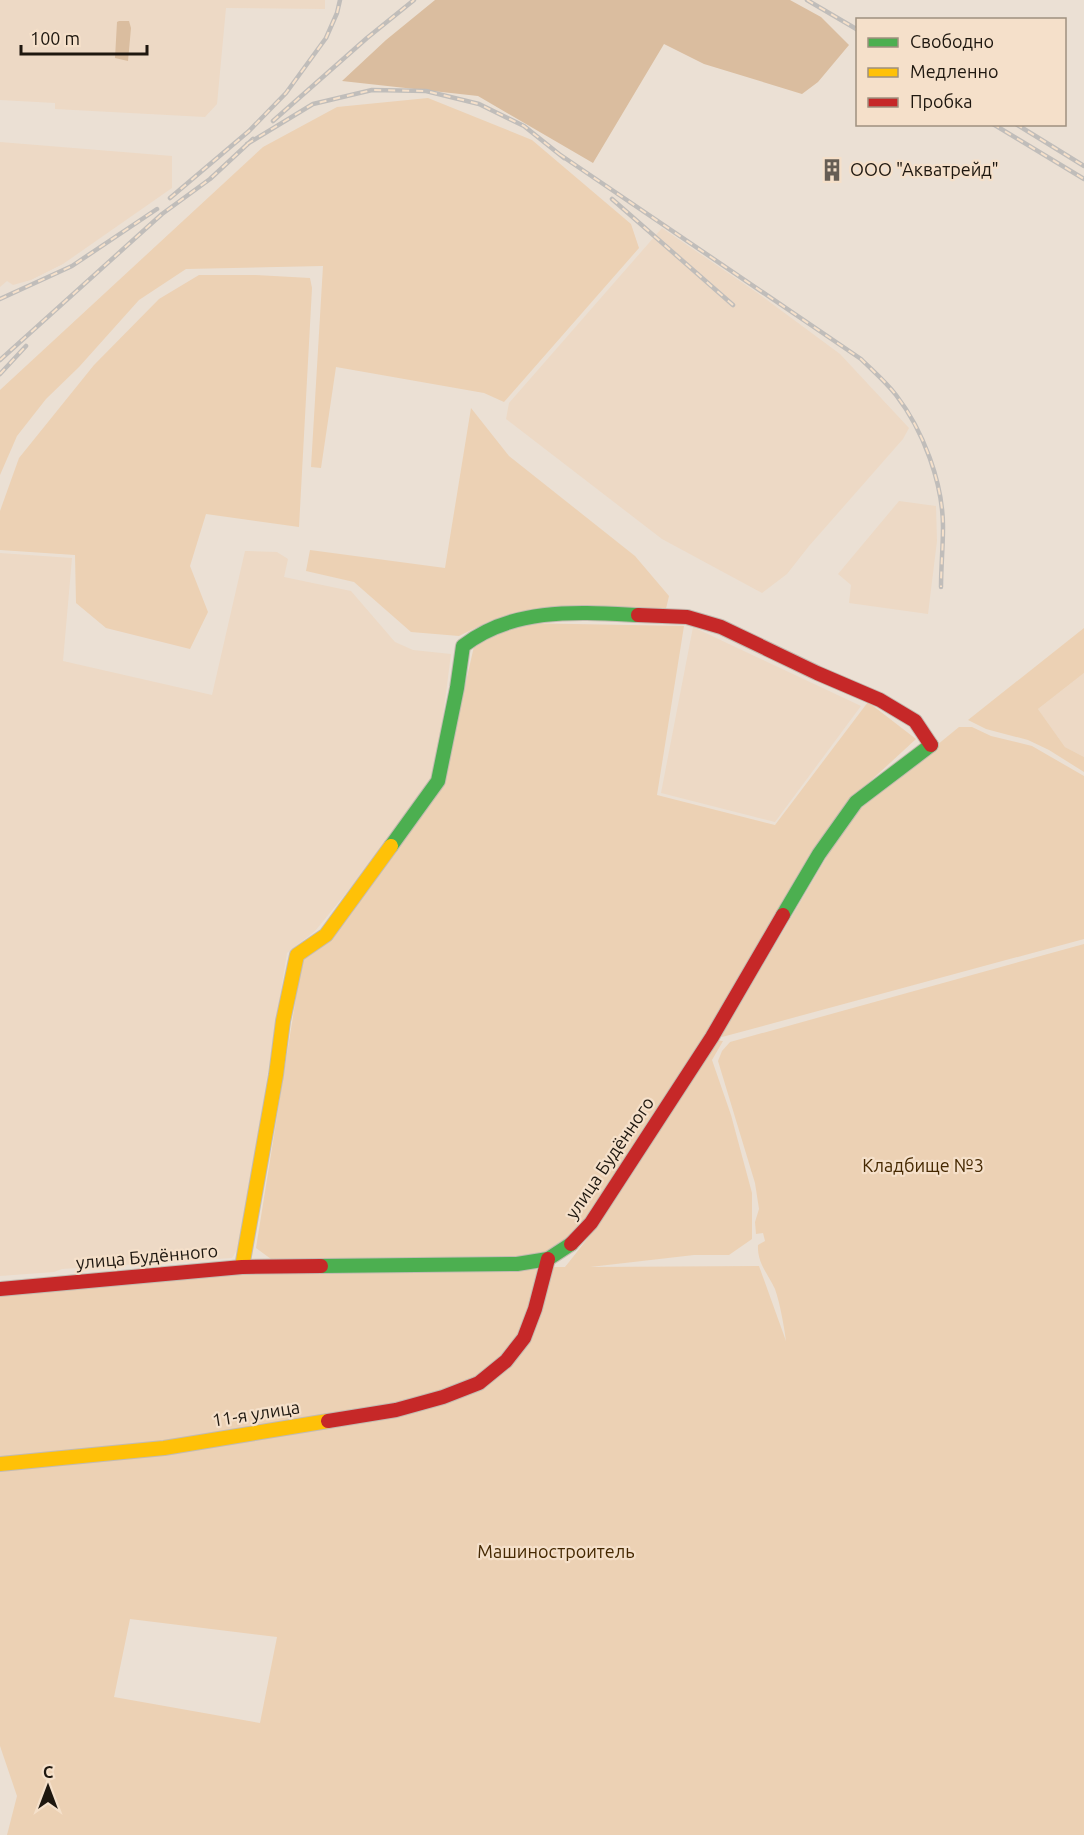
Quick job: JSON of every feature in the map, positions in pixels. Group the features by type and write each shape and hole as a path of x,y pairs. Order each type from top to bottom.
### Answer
{"street":[{"name":"улица Будённого","path":"0,1289 242,1267 517,1264 548,1259 571,1244 591,1223 712,1037 819,854 856,802 931,745 915,721 880,700 817,674 721,627 687,617 601,613 544,614 509,621 477,635 463,646 438,781 326,935 297,955 283,1021 276,1076 242,1267"},
{"name":"11-я улица","path":"0,1464 164,1448 396,1410 443,1397 479,1383 506,1361 524,1338 548,1259"}],"shaded area":[{"path":"0,0 325,0 325,9 226,8 217,104 205,117 55,109 55,103 0,100"},
{"path":"435,0 790,0 821,17 849,45 818,82 802,94 704,64 664,44 593,163 478,96 342,81 386,40"},
{"path":"129,21 131,28 128,61 115,58 117,22"},
{"path":"0,142 172,156 172,188 63,264 31,280 13,285 7,281 0,287"},
{"path":"662,228 759,294 840,354 909,428 903,439 787,574 762,593 662,539 506,419 509,403"},
{"path":"899,501 936,506 937,541 928,614 849,603 851,585 838,574"},
{"path":"245,551 277,552 288,559 284,577 351,591 395,642 413,650 451,654 440,740 431,778 366,869 315,931 287,953 239,1247 232,1258 62,1269 54,1272 0,1276 0,553 72,558 63,661 212,695"},
{"path":"693,627 861,706 775,822 661,793"},
{"path":"1084,673 1084,757 1065,747 1038,709"}],"green space":[{"path":"428,98 532,140 631,224 639,248 504,402 484,393 336,367 321,468 311,467 323,266 186,269 139,300 79,367 46,399 17,436 0,475 0,390 263,147 337,107"},
{"path":"199,275 310,278 312,288 299,527 206,514 190,566 208,612 190,649 106,628 76,603 75,555 0,550 0,511 19,458 94,365 159,299"},
{"path":"471,408 509,456 635,556 669,596 665,613 557,607 490,621 459,636 411,632 354,582 306,571 310,550 445,568"},
{"path":"519,623 684,626 657,795 775,825 868,702 916,739 852,798 700,1045 582,1227 539,1256 271,1259 256,1248 302,960 340,928 443,782 475,642"},
{"path":"1084,628 1084,673 1038,709 1065,747 1084,757 1084,772 1028,740 986,729 968,720"},
{"path":"959,727 972,727 991,736 1032,746 1084,776 1084,939 722,1037 839,836 860,808"},
{"name":"Машиностроитель","path":"1084,944 1084,1835 7,1835 17,1796 0,1746 0,1294 239,1268 565,1267 625,1185 714,1040 723,1041 712,1060 731,1115 752,1193 752,1239 729,1255 694,1255 590,1267 759,1266 786,1341 777,1295 759,1257 758,1245 765,1241 763,1233 756,1234 755,1222 759,1209 755,1183 718,1061 722,1051 730,1042","holes":["130,1619 277,1637 260,1723 114,1697"]}],"railway":[{"path":"170,198 249,131 286,93 326,38 340,0"},
{"path":"273,121 414,0"},
{"path":"807,0 856,29"},
{"path":"247,144 313,104 372,90 426,91 479,104 524,126 564,158"},
{"path":"996,126 1084,179"},
{"path":"1019,126 1084,166"},
{"path":"0,360 162,214 210,179 253,139"},
{"path":"559,154 861,359 892,390 915,424 935,475 943,527 941,587"},
{"path":"612,199 733,305"},
{"path":"0,299 72,266 157,209"},
{"path":"0,374 26,346"}],"traffic: fast":[{"path":"391,846 438,781 463,646 482,633 525,618 569,613 638,615"},
{"path":"783,915 819,854 856,802 931,745"},
{"path":"321,1266 517,1264 548,1259 571,1244"}],"traffic: slow":[{"path":"242,1267 276,1075 283,1021 297,955 326,935 391,846"},
{"path":"0,1464 164,1448 328,1421"}],"traffic: jam":[{"path":"638,615 687,617 721,627 880,700 915,721 931,745"},
{"path":"571,1244 591,1223 712,1037 783,915"},
{"path":"328,1421 396,1410 443,1397 479,1383 506,1361 524,1338 535,1309 548,1259"},
{"path":"0,1289 242,1267 321,1266"}],"place":[{"name":"ООО \"Акватрейд\"","path":"832,170"}],"park label":[{"name":"Кладбище №3","path":"923,1166"}]}
